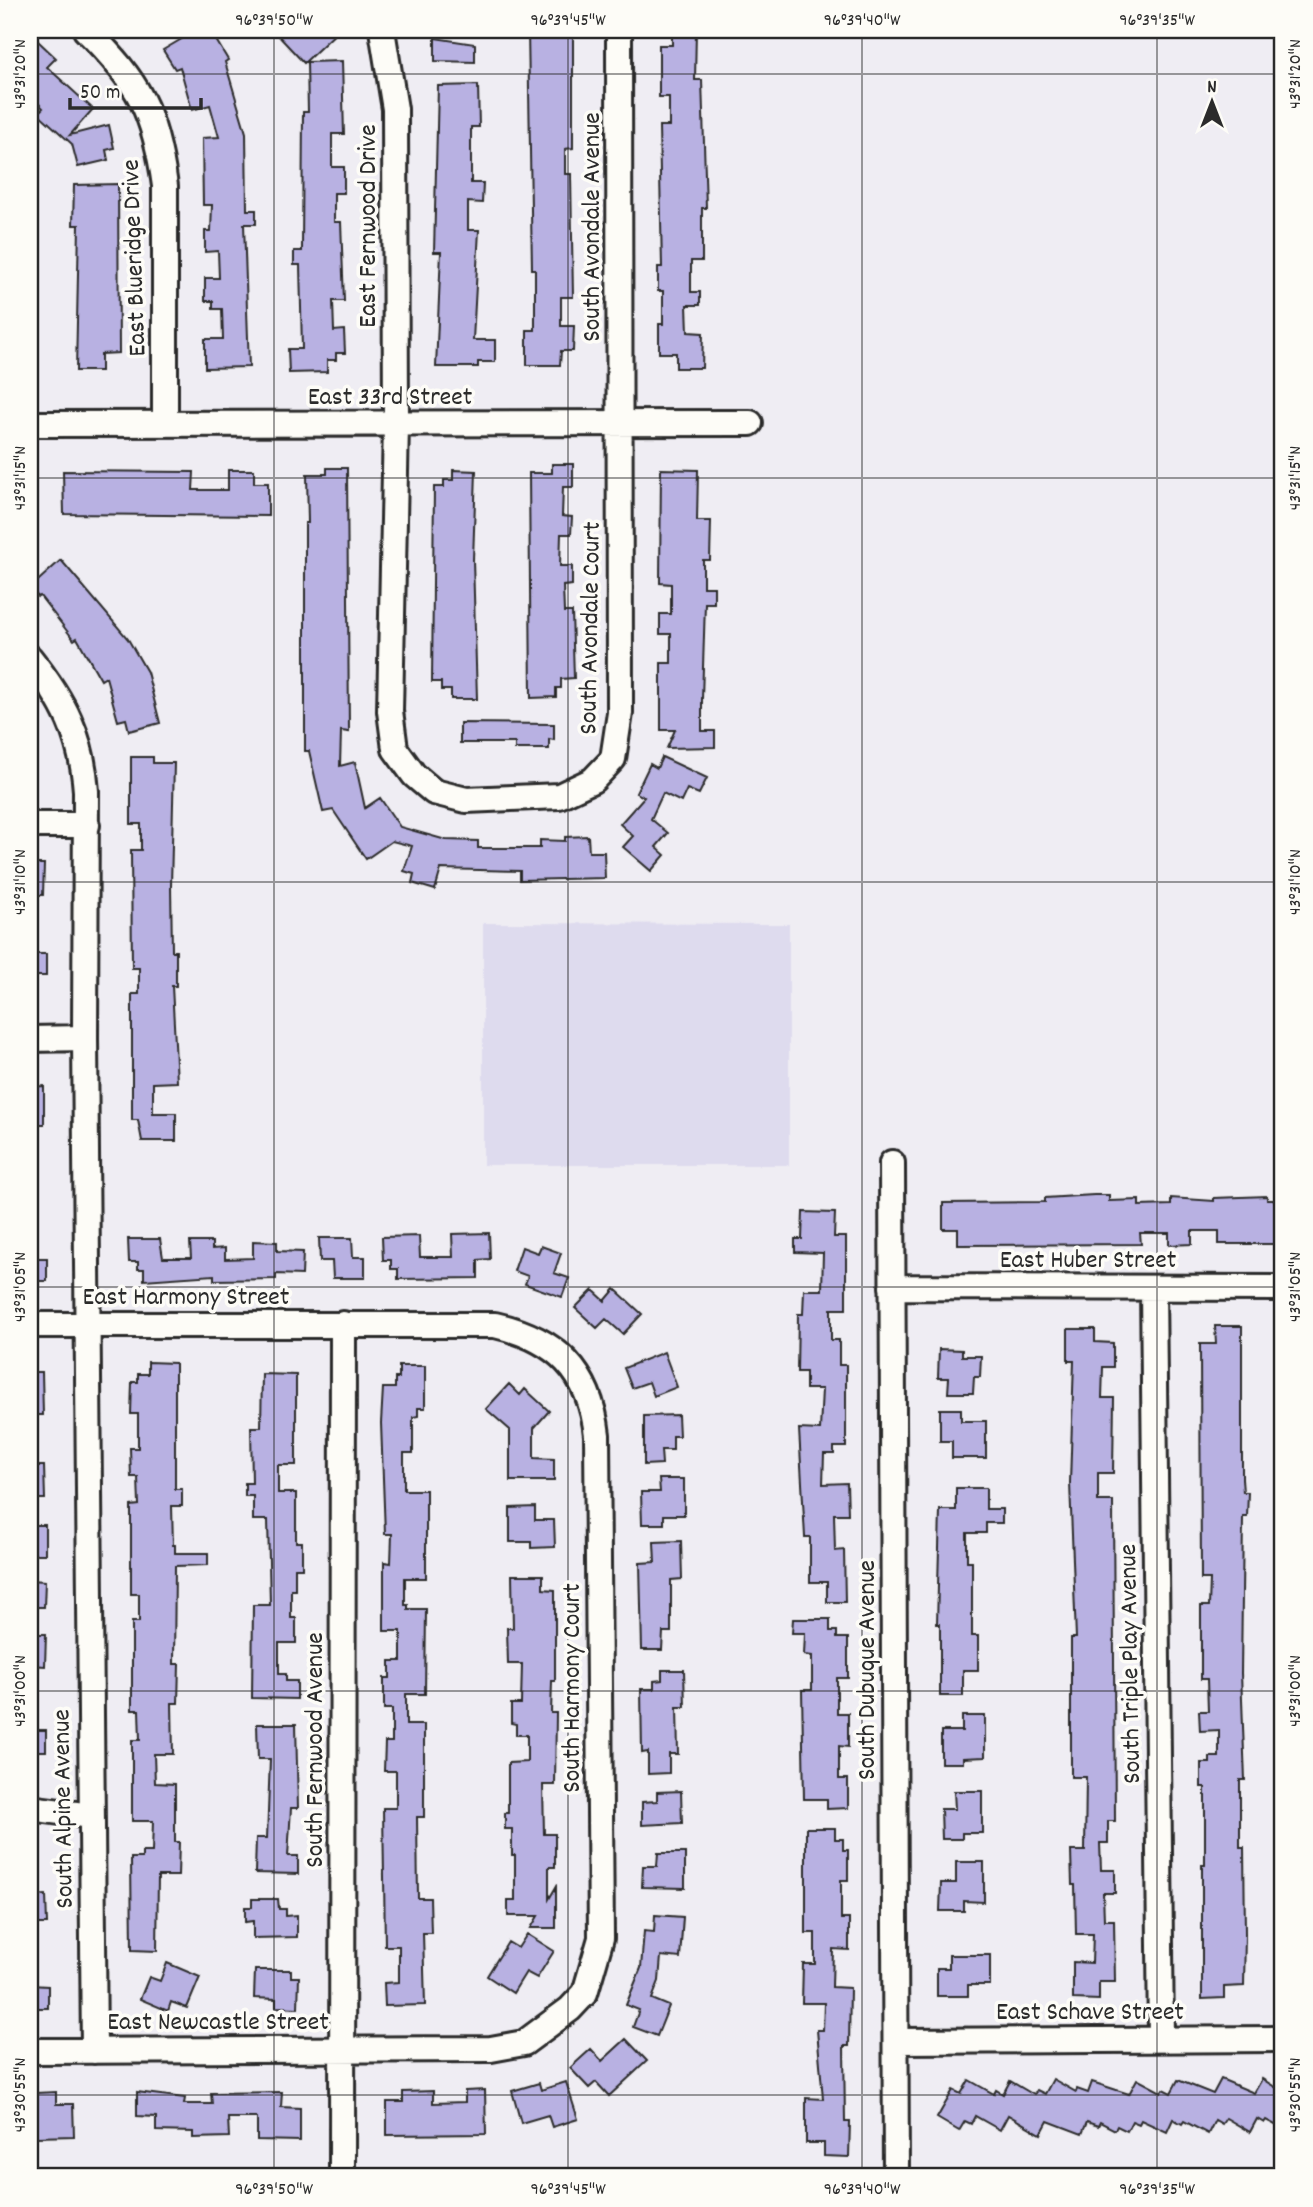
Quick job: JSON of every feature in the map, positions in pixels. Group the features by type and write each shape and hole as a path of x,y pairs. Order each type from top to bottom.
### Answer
{"street":[{"name":"East Blueridge Drive","path":"86,30 116,60 146,103 161,156 165,186 165,424"},
{"name":"East Fernwood Drive","path":"382,30 395,109 396,424"},
{"name":"South Avondale Avenue","path":"619,30 620,425"},
{"name":"East 33rd Street","path":"30,424 750,423"},
{"name":"South Avondale Court","path":"396,424 390,711 396,749 414,775 434,792 466,800 559,796 593,780 613,759 620,713 620,425"},
{"name":"South Alpine Avenue","path":"30,658 50,683 76,734 84,758 87,825 85,1038 93,2051"},
{"path":"30,825 87,825"},
{"path":"30,1039 85,1038"},
{"name":"South Dubuque Avenue","path":"892,1163 896,2177"},
{"name":"East Huber Street","path":"892,1287 1283,1288"},
{"name":"South Triple Play Avenue","path":"1153,1288 1161,2039"},
{"name":"East Harmony Street","path":"30,1325 343,1324"},
{"name":"South Fernwood Avenue","path":"342,2177 343,1324"},
{"name":"South Harmony Court","path":"343,1324 495,1325 515,1330 533,1336 564,1358 579,1377 591,1400 597,1435 601,1938 596,1966 585,1993 551,2026 524,2043 491,2049 343,2049"},
{"path":"30,1808 91,1816"},
{"name":"East Schave Street","path":"897,2041 1283,2039"},
{"name":"East Newcastle Street","path":"30,2051 343,2049"}],"shaded area":[{"path":"483,923 789,924 789,1165 483,1165"}],"building":[{"path":"197,30 210,30 228,60 225,62 246,133 247,210 256,210 256,224 244,224 249,367 205,368 205,339 223,339 222,309 213,309 213,301 205,301 205,278 219,278 218,251 205,252 205,231 211,231 212,205 203,205 202,138 219,137 210,105 192,110 180,67 175,69 163,50"},
{"path":"273,30 339,30 304,63"},
{"path":"528,30 573,30 573,148 565,149 565,174 571,174 573,297 561,297 561,326 574,326 573,351 561,351 560,365 527,365 527,330 535,330"},
{"path":"672,30 696,30 695,80 702,80 706,208 702,208 702,261 691,261 691,292 700,292 700,305 687,305 688,332 703,333 702,368 676,368 676,353 659,353 659,324 663,324 663,291 658,291 658,267 662,267 659,126 669,126 669,97 659,97 659,45 672,45"},
{"path":"435,38 475,44 475,62 435,61"},
{"path":"38,41 56,58 47,67 93,109 70,135 109,125 114,148 106,150 108,160 78,167 72,144 38,113 43,108 30,95 30,50"},
{"path":"342,61 344,134 332,134 332,167 344,167 344,193 334,193 334,222 341,222 344,301 333,301 334,331 344,330 345,353 336,353 336,360 327,360 327,372 289,373 288,349 302,349 300,265 294,265 294,251 302,251 303,112 308,112 307,62"},
{"path":"478,85 479,127 471,127 471,183 483,183 482,203 468,202 468,230 479,230 473,340 495,340 495,362 478,362 478,367 436,367 441,252 434,252 438,86"},
{"path":"118,184 119,353 101,354 101,371 76,371 79,225 73,225 74,185"},
{"path":"552,464 573,464 573,487 563,487 562,516 572,517 571,534 561,534 560,566 572,566 572,585 563,586 564,612 572,612 574,678 561,679 561,688 556,688 556,697 531,698 529,473 552,473"},
{"path":"327,468 347,468 349,732 341,731 340,766 355,762 365,808 380,798 400,827 446,840 478,841 478,848 540,848 540,840 565,841 565,837 588,836 589,852 604,852 605,878 520,880 520,871 441,869 435,890 412,883 414,874 404,871 412,846 392,841 366,859 333,810 323,812 309,751 305,751 305,523 308,523 307,474 327,474"},
{"path":"661,469 698,470 697,521 711,521 710,560 703,560 703,587 714,587 714,603 705,603 702,731 715,731 715,747 667,748 675,730 661,730 661,663 671,663 671,634 660,634 660,614 671,614 671,584 660,583"},
{"path":"228,470 254,470 254,483 268,483 268,516 64,514 63,471 194,472 193,490 228,490"},
{"path":"453,470 476,471 473,560 477,699 451,699 451,690 441,690 441,682 432,682 434,487 444,487 444,480 453,480"},
{"path":"61,560 128,639 147,672 160,723 129,731 126,719 118,721 106,677 101,680 77,638 74,640 40,596 30,588"},
{"path":"460,723 554,724 554,740 549,739 549,749 515,749 515,743 460,743"},
{"path":"131,757 153,757 153,763 174,763 171,886 172,951 176,951 176,986 172,986 177,1082 153,1083 153,1113 176,1113 176,1141 142,1141 138,1120 132,1120 132,994 139,994 139,968 132,968 131,850 141,850 141,824 131,824"},
{"path":"662,757 707,778 699,794 687,789 681,802 663,793 651,819 668,833 656,847 665,855 651,871 623,847 633,836 620,824 644,797 636,793 650,764 657,768"},
{"path":"30,864 44,864 43,895 30,895"},
{"path":"30,954 46,954 46,976 30,976"},
{"path":"44,1086 44,1124 30,1124 30,1087"},
{"path":"1109,1195 1109,1201 1139,1200 1139,1206 1171,1205 1171,1198 1214,1201 1214,1198 1267,1196 1267,1200 1283,1200 1283,1244 1219,1244 1219,1231 1192,1231 1192,1244 1169,1245 1169,1233 1140,1233 1141,1244 958,1245 958,1229 943,1229 943,1203 1045,1202 1045,1198"},
{"path":"803,1212 835,1213 834,1237 846,1237 846,1309 831,1309 831,1340 839,1340 839,1365 846,1365 846,1447 834,1447 834,1454 824,1454 823,1484 847,1483 848,1514 834,1514 835,1551 844,1550 845,1602 827,1602 827,1582 810,1582 810,1537 805,1537 799,1429 820,1430 822,1389 806,1389 806,1372 797,1372 798,1314 803,1314 804,1290 822,1290 823,1253 795,1252 795,1239 802,1239"},
{"path":"489,1233 490,1259 478,1260 478,1278 398,1279 398,1269 391,1269 391,1260 383,1260 382,1237 419,1236 420,1257 453,1257 452,1234"},
{"path":"319,1238 352,1238 353,1257 365,1257 365,1278 333,1278 332,1261 320,1261"},
{"path":"128,1239 160,1239 163,1258 191,1258 190,1242 212,1242 212,1249 225,1248 225,1259 253,1258 253,1241 277,1242 277,1251 303,1252 302,1275 276,1274 276,1279 214,1280 214,1275 144,1280 144,1269 138,1269 138,1262 129,1262"},
{"path":"541,1246 561,1253 554,1273 569,1278 562,1297 525,1284 528,1276 514,1271 522,1247 538,1253"},
{"path":"30,1258 47,1258 47,1281 30,1281"},
{"path":"615,1289 642,1314 623,1334 606,1319 597,1328 575,1308 593,1290 605,1301"},
{"path":"1215,1326 1242,1326 1242,1479 1243,1492 1248,1492 1247,1517 1243,1517 1241,1673 1245,1780 1240,1780 1240,1847 1244,1847 1244,1986 1224,1987 1224,1998 1202,1999 1205,1787 1201,1787 1201,1763 1210,1763 1210,1757 1219,1757 1219,1730 1200,1731 1199,1711 1208,1711 1207,1679 1201,1679 1201,1606 1209,1606 1210,1579 1201,1579 1200,1344 1216,1344"},
{"path":"1068,1329 1095,1329 1095,1342 1113,1343 1113,1367 1103,1367 1102,1398 1114,1398 1113,1473 1098,1473 1098,1501 1113,1501 1115,1821 1108,1821 1108,1843 1100,1843 1101,1870 1115,1870 1115,1893 1103,1893 1104,1920 1114,1920 1115,1982 1099,1982 1099,2000 1073,1999 1073,1962 1092,1963 1093,1934 1076,1934 1075,1885 1072,1885 1071,1851 1085,1851 1086,1777 1071,1777 1071,1638 1076,1638 1070,1483 1074,1361 1068,1361"},
{"path":"939,1349 962,1350 962,1356 981,1356 980,1377 974,1377 973,1393 948,1393 949,1378 938,1378"},
{"path":"664,1352 677,1387 654,1396 649,1382 632,1388 624,1368"},
{"path":"148,1362 175,1363 175,1489 182,1489 182,1506 172,1506 175,1553 208,1553 208,1565 175,1566 174,1664 179,1664 178,1703 172,1703 173,1754 154,1754 155,1783 175,1784 175,1842 179,1842 178,1876 158,1876 157,1951 132,1950 131,1858 142,1858 142,1852 152,1852 153,1821 132,1821 132,1740 140,1740 139,1710 132,1710 132,1622 139,1622 139,1594 131,1594 131,1506 139,1505 138,1477 131,1477 130,1448 138,1448 138,1414 131,1414 132,1382 138,1382 138,1374 148,1374"},
{"path":"399,1366 425,1366 425,1408 418,1408 418,1416 413,1417 413,1453 404,1453 404,1490 426,1490 426,1578 405,1578 405,1605 408,1605 408,1609 426,1609 425,1694 406,1694 406,1725 424,1725 424,1817 417,1817 418,1898 430,1898 431,1933 423,1933 425,2005 385,2006 384,1983 399,1982 399,1946 385,1946 383,1808 396,1808 396,1771 384,1771 385,1742 392,1742 392,1709 384,1709 384,1678 390,1678 390,1661 401,1661 401,1631 384,1631 384,1562 391,1563 392,1534 385,1534 381,1423 383,1388 395,1388 395,1378 399,1378"},
{"path":"30,1372 42,1372 43,1415 30,1415"},
{"path":"262,1374 296,1375 296,1465 278,1465 278,1493 296,1493 296,1542 302,1542 302,1568 295,1568 295,1590 291,1590 291,1618 296,1618 296,1643 279,1643 279,1674 286,1674 286,1681 297,1681 297,1699 252,1698 253,1605 270,1605 268,1520 253,1520 253,1496 245,1496 245,1483 252,1483 251,1427 261,1427"},
{"path":"509,1384 520,1395 525,1389 549,1411 534,1428 534,1458 554,1459 554,1481 510,1481 510,1430 486,1409"},
{"path":"940,1409 961,1409 961,1421 986,1421 986,1458 952,1458 952,1441 940,1441"},
{"path":"678,1415 679,1436 673,1436 673,1450 661,1450 662,1464 644,1465 644,1416"},
{"path":"30,1466 44,1466 45,1499 30,1499"},
{"path":"659,1479 684,1479 684,1515 664,1515 664,1524 642,1524 641,1492 660,1492"},
{"path":"956,1488 986,1488 986,1509 1002,1509 1002,1523 986,1523 986,1533 967,1533 967,1561 972,1561 972,1636 978,1636 978,1670 963,1670 963,1696 940,1696 940,1624 937,1624 940,1510 956,1510"},
{"path":"535,1507 535,1520 554,1520 555,1547 531,1548 531,1542 510,1542 510,1508"},
{"path":"30,1525 45,1525 45,1554 30,1554"},
{"path":"681,1541 682,1579 671,1580 671,1632 663,1632 662,1650 642,1650 640,1563 655,1562 654,1542"},
{"path":"512,1575 543,1575 543,1589 555,1590 555,1681 552,1681 551,1713 556,1713 555,1785 543,1785 544,1834 555,1834 555,1867 549,1867 549,1899 556,1887 556,1928 531,1928 538,1916 508,1916 508,1900 515,1900 515,1855 512,1855 512,1829 505,1829 505,1813 508,1813 508,1763 527,1762 527,1735 516,1735 516,1724 511,1723 511,1704 521,1704 522,1664 508,1664 507,1628 513,1628"},
{"path":"30,1580 45,1581 44,1607 30,1607"},
{"path":"793,1619 830,1619 830,1631 837,1631 837,1638 848,1638 848,1678 837,1678 837,1713 848,1713 848,1747 839,1746 839,1779 848,1779 848,1808 827,1809 827,1799 804,1799 802,1690 812,1690 812,1656 804,1655 805,1633 792,1633"},
{"path":"30,1634 46,1634 45,1666 30,1665"},
{"path":"662,1670 684,1670 685,1707 677,1707 678,1754 669,1754 669,1773 648,1774 648,1752 642,1753 641,1689 654,1689 654,1681 662,1680"},
{"path":"962,1716 985,1716 985,1757 963,1758 963,1763 941,1763 941,1731 962,1731"},
{"path":"257,1724 296,1724 298,1808 291,1808 288,1856 298,1856 298,1874 255,1873 256,1838 267,1838 270,1759 258,1759"},
{"path":"30,1730 46,1730 46,1751 30,1751"},
{"path":"681,1791 682,1823 642,1825 642,1802 657,1801 657,1792"},
{"path":"954,1791 982,1791 982,1833 962,1833 962,1839 942,1839 941,1809 955,1809"},
{"path":"806,1828 835,1828 835,1839 843,1839 843,1850 848,1850 848,1880 841,1880 841,1919 849,1919 849,1950 833,1949 832,1987 850,1988 849,2046 844,2046 845,2122 850,2122 849,2157 824,2156 824,2143 806,2143 806,2098 823,2099 817,2030 823,2030 824,2003 802,2003 803,1964 815,1964 815,1933 806,1933"},
{"path":"658,1853 685,1853 685,1888 642,1887 643,1866 657,1866"},
{"path":"956,1862 984,1862 984,1902 964,1901 964,1911 940,1911 941,1883 956,1883"},
{"path":"46,1895 47,1924 30,1924 30,1896"},
{"path":"252,1899 278,1899 279,1909 286,1909 286,1916 297,1915 297,1937 253,1938 253,1921 245,1922 245,1907 252,1907"},
{"path":"655,1915 683,1917 680,1958 661,1956 659,1981 652,1999 669,2006 657,2036 633,2027 639,2010 626,2005 641,1968 644,1931 654,1932"},
{"path":"527,1934 554,1951 537,1978 526,1972 513,1993 487,1976 508,1942 518,1948"},
{"path":"949,1955 990,1955 990,1985 968,1985 968,1996 937,1996 937,1968 949,1968"},
{"path":"167,1963 200,1977 187,2008 171,2002 168,2011 140,1999 149,1977 160,1981"},
{"path":"255,1970 291,1970 291,1977 299,1977 298,2008 276,2007 276,1999 254,1998"},
{"path":"30,1985 48,1986 48,2008 30,2008"},
{"path":"626,2039 647,2061 609,2096 596,2082 589,2088 570,2068 591,2049 602,2061"},
{"path":"1053,2079 1076,2092 1077,2089 1088,2093 1092,2082 1129,2094 1137,2079 1161,2092 1163,2089 1171,2093 1178,2080 1213,2094 1221,2079 1254,2093 1262,2079 1283,2092 1283,2129 1266,2120 1264,2123 1257,2119 1250,2132 1226,2118 1222,2124 1215,2120 1208,2134 1184,2121 1182,2124 1173,2119 1167,2132 1141,2120 1139,2124 1132,2121 1127,2131 1117,2126 1115,2130 1100,2122 1098,2126 1087,2122 1082,2134 1048,2121 1041,2134 1008,2115 1000,2130 975,2116 971,2124 965,2121 959,2131 937,2118 953,2090 961,2094 969,2080 994,2094 996,2090 1003,2094 1010,2081 1034,2095 1037,2090 1045,2094"},
{"path":"566,2082 578,2119 552,2127 548,2115 521,2123 512,2091 539,2083 541,2090"},
{"path":"485,2090 486,2134 387,2135 387,2102 403,2102 403,2092 433,2091 433,2103 465,2102 465,2091"},
{"path":"56,2092 56,2104 73,2104 74,2136 36,2137 36,2093"},
{"path":"137,2092 185,2098 184,2104 212,2104 211,2093 282,2092 281,2107 300,2108 300,2141 257,2140 257,2118 228,2118 229,2137 193,2138 193,2132 156,2131 156,2117 137,2116"}]}
